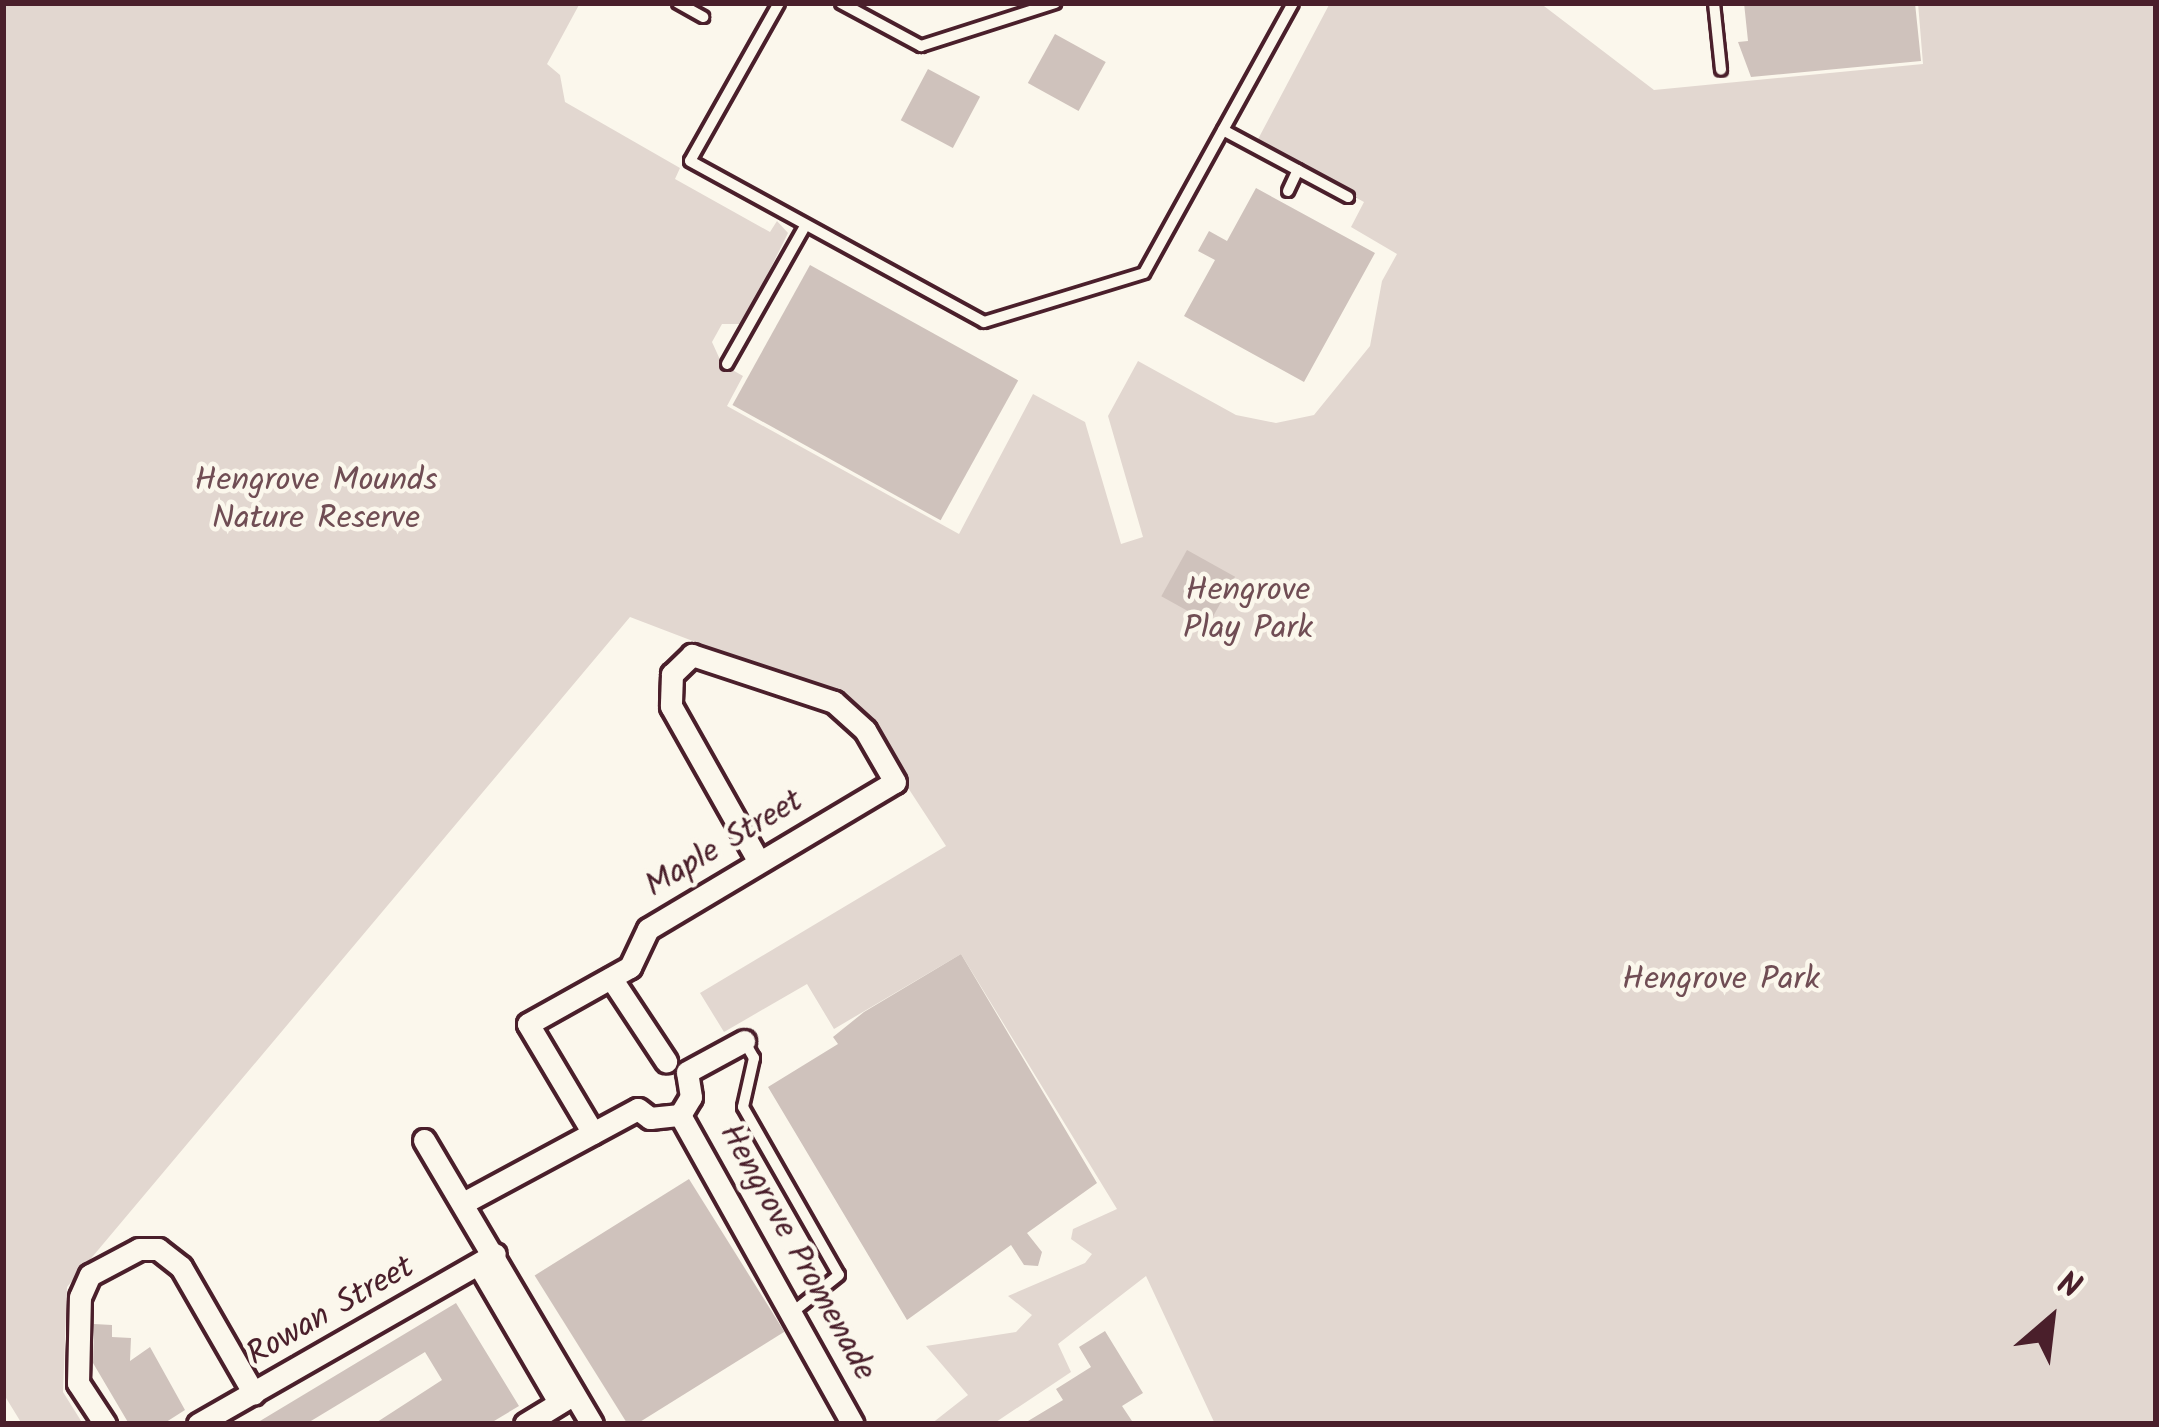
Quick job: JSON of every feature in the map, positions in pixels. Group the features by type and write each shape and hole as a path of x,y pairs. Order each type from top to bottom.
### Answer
{"street":[{"name":"Maple Street","path":"593,1133 528,1024 630,967 647,928 895,782 865,730 834,702 701,652 680,661 666,690 759,862"},
{"path":"611,978 666,1061"},
{"path":"465,1202 638,1108 650,1118 680,1115 691,1097 687,1072 744,1041"},
{"name":"Hengrove Promenade","path":"680,1115 853,1424"},
{"path":"424,1141 465,1202 489,1263 567,1398 592,1424"},
{"path":"105,1424 78,1383 80,1297 90,1275 139,1249 158,1249 182,1267 254,1394"},
{"name":"Rowan Street","path":"198,1424 489,1263"},
{"path":"525,1424 567,1398"}],"lane":[{"path":"678,3 704,17"},
{"path":"778,3 689,161 984,322 1144,273 1293,3"},
{"path":"841,3 921,46 1055,3"},
{"path":"1714,3 1721,70"},
{"path":"1223,130 1348,197"},
{"path":"1288,191 1298,170"},
{"path":"727,364 805,226"},
{"path":"744,1041 754,1058 742,1107 839,1275 794,1312"}],"green space":[{"name":"Hengrove Park","path":"3,3 580,3 547,64 560,75 565,102 680,168 675,179 770,232 777,221 788,233 743,324 722,324 712,342 722,364 743,376 727,406 959,534 1033,394 1085,422 1121,544 1143,537 1108,416 1138,361 1236,415 1276,423 1314,415 1370,346 1382,281 1397,254 1351,227 1364,202 1256,143 1330,3 1540,3 1654,90 1923,64 1918,3 2156,3 2156,1424 1215,1424 1146,1276 1058,1344 1071,1372 993,1424 931,1424 968,1395 926,1346 1016,1332 1032,1315 1008,1296 1085,1263 1092,1254 1071,1239 1073,1229 1117,1209 961,954 834,1029 807,984 724,1032 700,993 946,846 852,702 630,617 67,1287 63,1392 83,1424 22,1424 3,1393"}],"building":[{"path":"1744,3 1915,3 1921,61 1751,77 1738,42 1748,41"},
{"path":"1055,34 1106,62 1079,111 1028,83"},
{"path":"928,69 980,97 953,148 901,120"},
{"path":"1256,188 1375,253 1304,382 1184,316 1215,260 1198,251 1209,231 1227,241"},
{"path":"810,265 1018,380 941,520 732,405"},
{"path":"1187,550 1235,577 1209,623 1161,596"},
{"path":"961,954 1097,1183 1027,1233 1042,1252 1038,1266 1024,1265 1011,1245 907,1320 768,1087 838,1044 833,1037 864,1012"},
{"path":"689,1179 784,1332 637,1424 627,1424 535,1275"},
{"path":"456,1303 519,1406 489,1424 374,1424 442,1380 425,1352 306,1424 255,1424"},
{"path":"94,1324 112,1325 112,1337 131,1338 130,1361 150,1347 185,1410 163,1424 129,1424 93,1363"},
{"path":"1105,1331 1143,1393 1122,1406 1134,1424 1023,1424 1063,1400 1056,1389 1091,1367 1079,1347"}],"park label":[{"name":"Hengrove Mounds Nature Reserve","path":"316,501"},
{"name":"Hengrove Play Park","path":"1248,611"}]}
